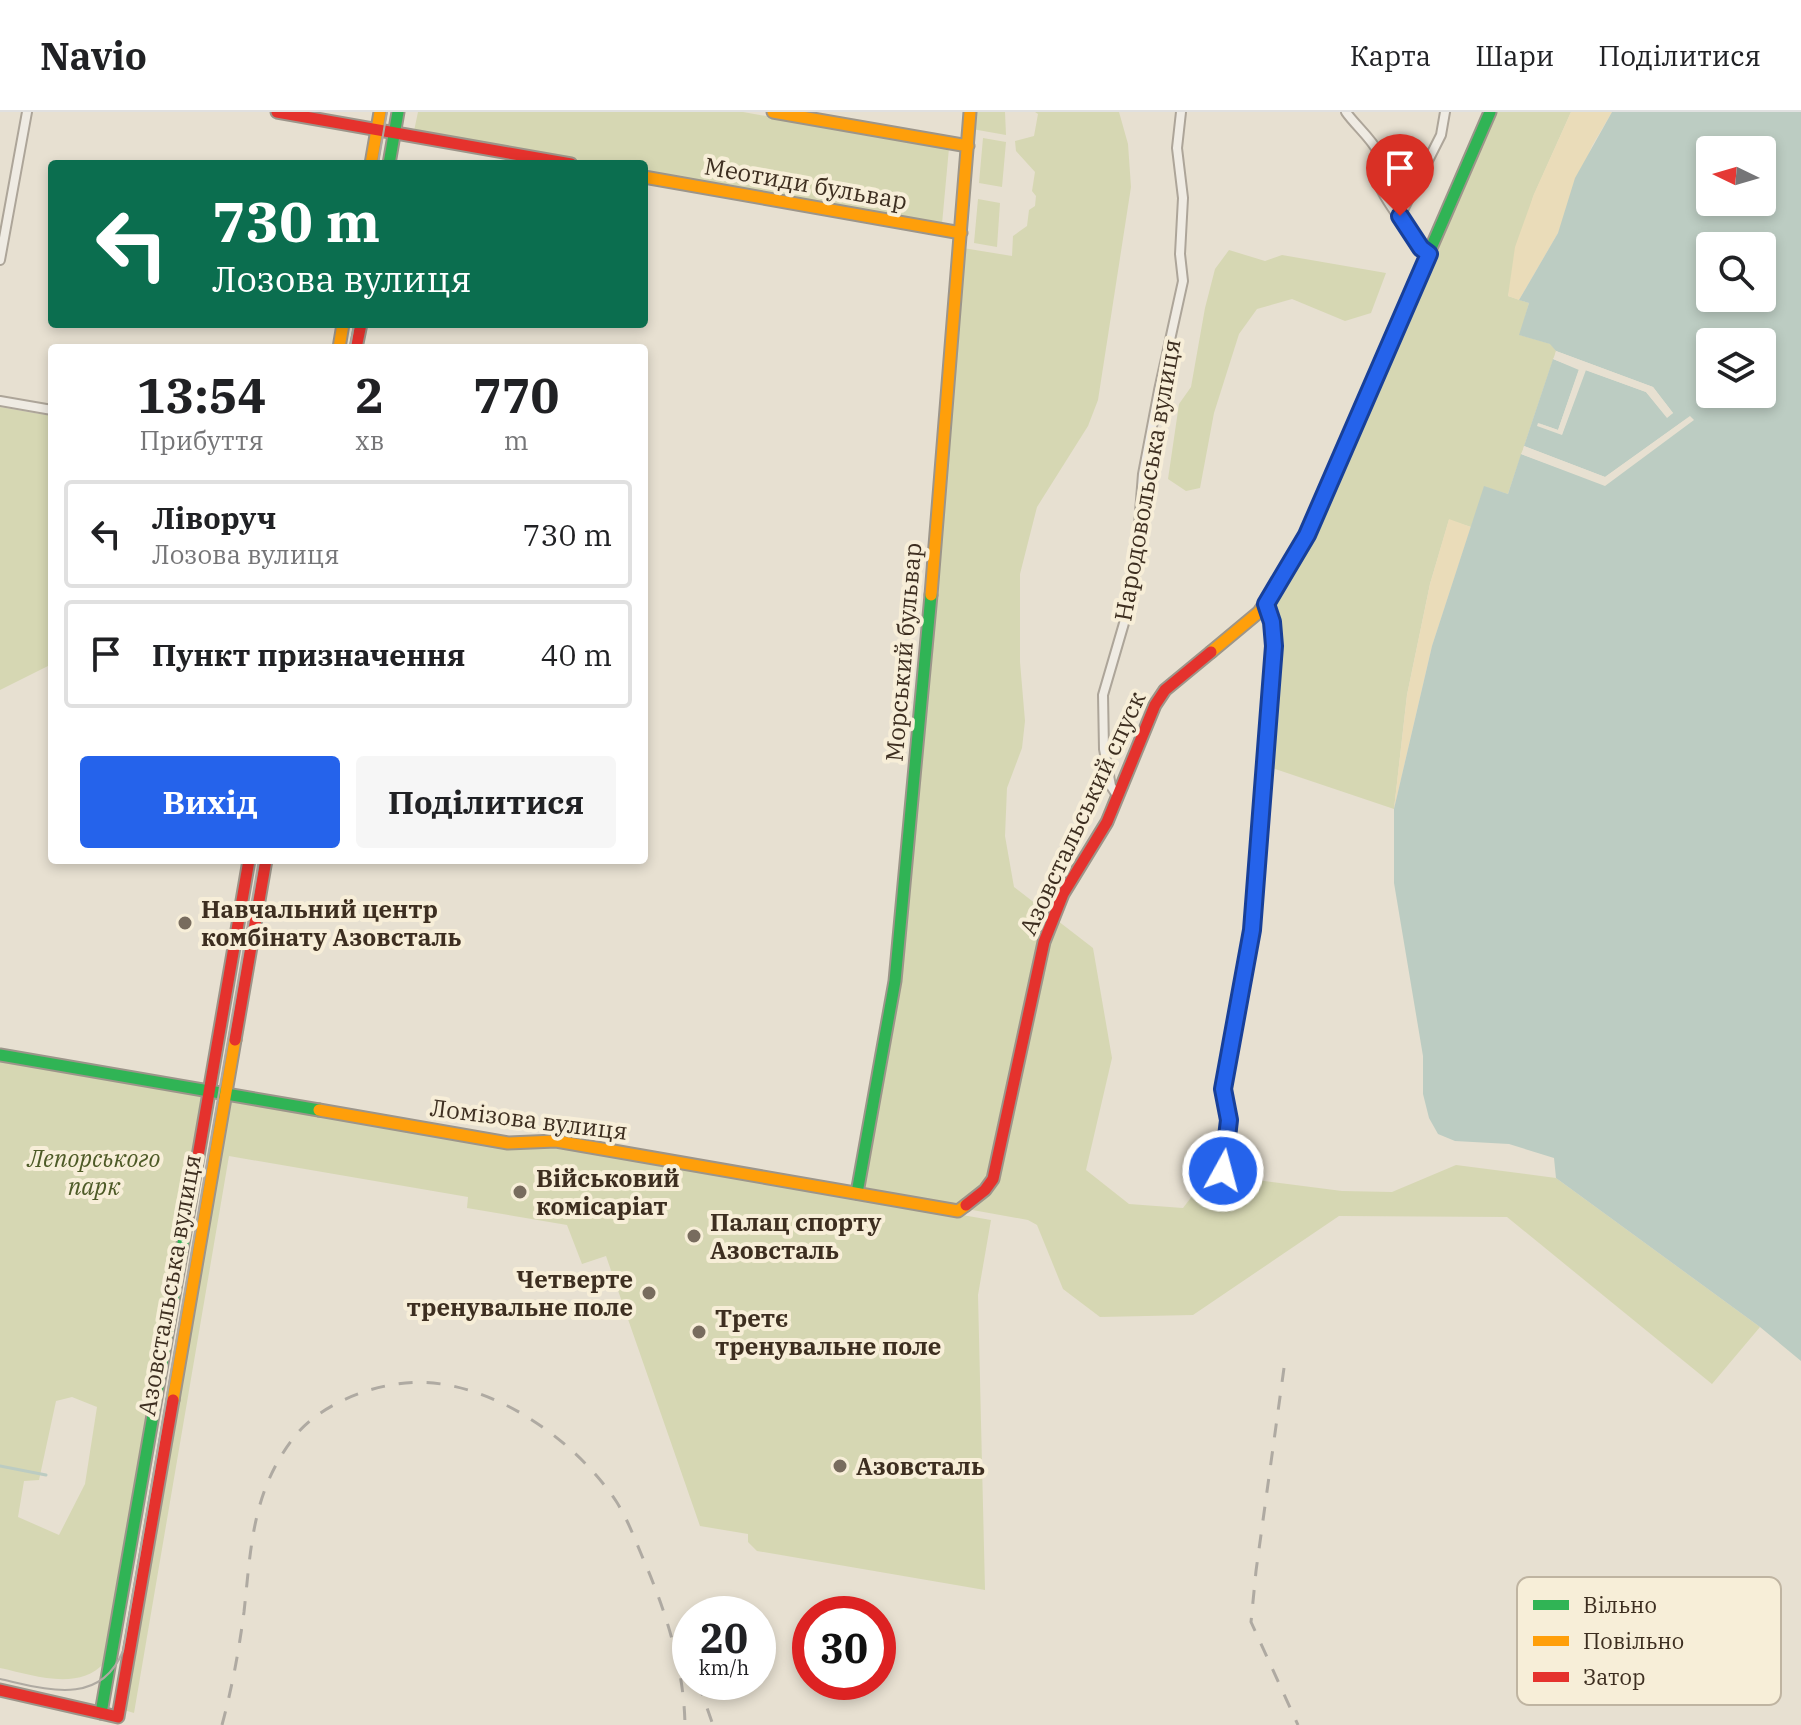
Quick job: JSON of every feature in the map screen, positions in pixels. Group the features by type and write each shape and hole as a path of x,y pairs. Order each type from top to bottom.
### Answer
{"street":[{"path":"0,260 27,112"},
{"path":"277,112 548,160"},
{"path":"372,160 380,112"},
{"path":"390,160 398,112"},
{"path":"773,112 968,146"},
{"name":"Морський бульвар","path":"857,1193 895,981 970,112"},
{"name":"Народовольська вулиця","path":"1118,798 1111,786 1104,749 1103,695 1134,589 1143,474 1183,281 1180,254 1183,198 1177,148 1181,112"},
{"path":"1346,112 1379,153 1381,192 1421,248 1429,254"},
{"path":"1400,216 1441,135 1445,112"},
{"name":"Азовстальський спуск","path":"958,1211 985,1190 993,1179 1044,942 1063,894 1098,840 1155,705 1165,690 1266,604 1307,535 1490,112"},
{"name":"Меотиди бульвар","path":"648,178 961,233"},
{"path":"0,401 48,409"},
{"path":"1223,1171 1229,1120 1223,1089 1252,930 1274,646 1272,622 1266,604"},
{"name":"Азовстальська вулиця","path":"248,864 101,1713 118,1717 265,864"},
{"name":"Ломізова вулиця","path":"0,1055 508,1143 556,1141 958,1211"},
{"path":"0,1690 101,1713"}],"green space":[{"path":"418,112 743,112 949,148 942,224 648,173 648,160 578,160 414,131"},
{"path":"974,112 1005,112 1006,135 972,129"},
{"path":"1035,112 1119,112 1128,144 1131,187 1098,400 1088,426 1037,507 1020,574 1020,662 1025,721 1022,748 1007,788 1005,836 1014,887 1093,948 1112,1058 1086,1170 1129,1204 1183,1208 1209,1174 1342,1191 1392,1192 1456,1165 1556,1178 1760,1327 1712,1384 1507,1217 1339,1216 1193,1315 1100,1317 1063,1289 1037,1225 1028,1220 862,1190 899,980 963,248 1012,256 1013,236 1027,226 1029,210 1035,206 1036,196 1032,191 1035,172 1016,151 1015,141 1034,136 1038,114"},
{"path":"1490,112 1571,112 1533,197 1508,296 1529,303 1520,335 1551,344 1556,351 1508,494 1485,487 1471,527 1449,520 1430,584 1407,695 1394,809 1263,765 1274,646 1266,604 1297,555"},
{"path":"983,138 1006,142 1002,187 979,183"},
{"path":"978,199 1000,203 997,247 974,243"},
{"path":"1229,250 1265,261 1282,255 1386,273 1371,313 1345,321 1292,299 1257,309 1239,334 1214,413 1200,488 1186,491 1168,479 1179,404 1191,387 1215,269"},
{"path":"0,407 48,415 48,666 0,690"},
{"name":"Лепорського парк","path":"0,1058 203,1093 105,1662 82,1677 69,1679 41,1677 0,1668","holes":["72,1397 97,1407 85,1484 59,1535 18,1517 24,1481 39,1480 56,1401"]},
{"path":"228,1098 559,1145 991,1220 978,1295 985,1590 757,1551 748,1542 748,1534 700,1526 606,1256 582,1264 567,1225 467,1208 468,1197 229,1156 134,1713 124,1710"}],"sand":[{"path":"1571,112 1612,112 1592,146 1558,233 1519,300 1508,296 1515,247 1534,194"},
{"path":"1449,519 1471,527 1432,646 1394,809 1407,695 1430,584"}],"shaded area":[{"path":"1612,112 1801,112 1801,1361 1760,1327 1556,1178 1554,1158 1509,1144 1455,1141 1438,1134 1429,1118 1423,1094 1423,1056 1394,883 1394,809 1432,646 1484,486 1508,494 1521,454 1605,485 1689,417 1605,477 1524,446 1553,359 1579,369 1558,430 1538,423 1562,434 1585,370 1646,392 1667,417 1673,413 1653,387 1556,351 1550,344 1519,335 1529,303 1519,300 1558,233 1575,178"}],"pier":[{"path":"1556,351 1653,387 1673,413 1667,418 1646,392 1586,370 1562,435 1537,426 1538,423 1558,430 1579,370 1553,359 1555,356 1584,366 1555,355"},
{"path":"1690,416 1694,420 1605,486 1521,454 1524,446 1605,477"}],"waterway":[{"path":"0,1466 46,1475"}],"tram line":[{"path":"379,160 387,112"},
{"path":"351,344 353,328"},
{"path":"0,1679 53,1689 86,1687 101,1680 113,1669 123,1651 258,864"}],"railway":[{"path":"1284,1368 1251,1622 1298,1725"},
{"path":"222,1725 240,1640 256,1522 261,1501 279,1460 301,1429 339,1402 368,1390 397,1384 428,1383 459,1388 490,1398 520,1413 575,1453 616,1501 633,1535 665,1617 681,1681 685,1725"},
{"path":"704,1700 713,1725"}],"traffic: fast":[{"path":"390,160 398,112"},
{"path":"1418,278 1490,112"},
{"path":"857,1193 895,981 931,595"},
{"path":"0,1055 319,1110"},
{"path":"101,1713 186,1226"}],"traffic: slow":[{"path":"372,160 380,112"},
{"path":"773,112 968,146"},
{"path":"931,595 970,112"},
{"path":"648,178 961,233"},
{"path":"1211,652 1259,612 1297,555 1418,278"},
{"path":"340,344 342,328"},
{"path":"173,1400 235,1040"},
{"path":"319,1110 508,1143 556,1141 958,1211 966,1205"}],"traffic: jam":[{"path":"277,112 548,160"},
{"path":"357,344 360,328"},
{"path":"966,1205 993,1179 1044,942 1063,894 1107,822 1155,705 1165,690 1211,652"},
{"path":"186,1226 248,864"},
{"path":"235,1040 265,864"},
{"path":"0,1690 118,1717 173,1400"}],"place":[{"name":"Навчальний центр комбінату Азовсталь","path":"185,923"},
{"name":"Військовий комісаріат","path":"520,1192"},
{"name":"Палац спорту Азовсталь","path":"694,1236"},
{"name":"Четверте тренувальне поле","path":"649,1293"},
{"name":"Третє тренувальне поле","path":"699,1332"},
{"name":"Азовсталь","path":"840,1466"}],"route":[{"path":"1223,1171 1229,1120 1223,1089 1252,930 1274,646 1272,622 1266,604 1307,535 1429,254 1421,248 1400,216"}]}
